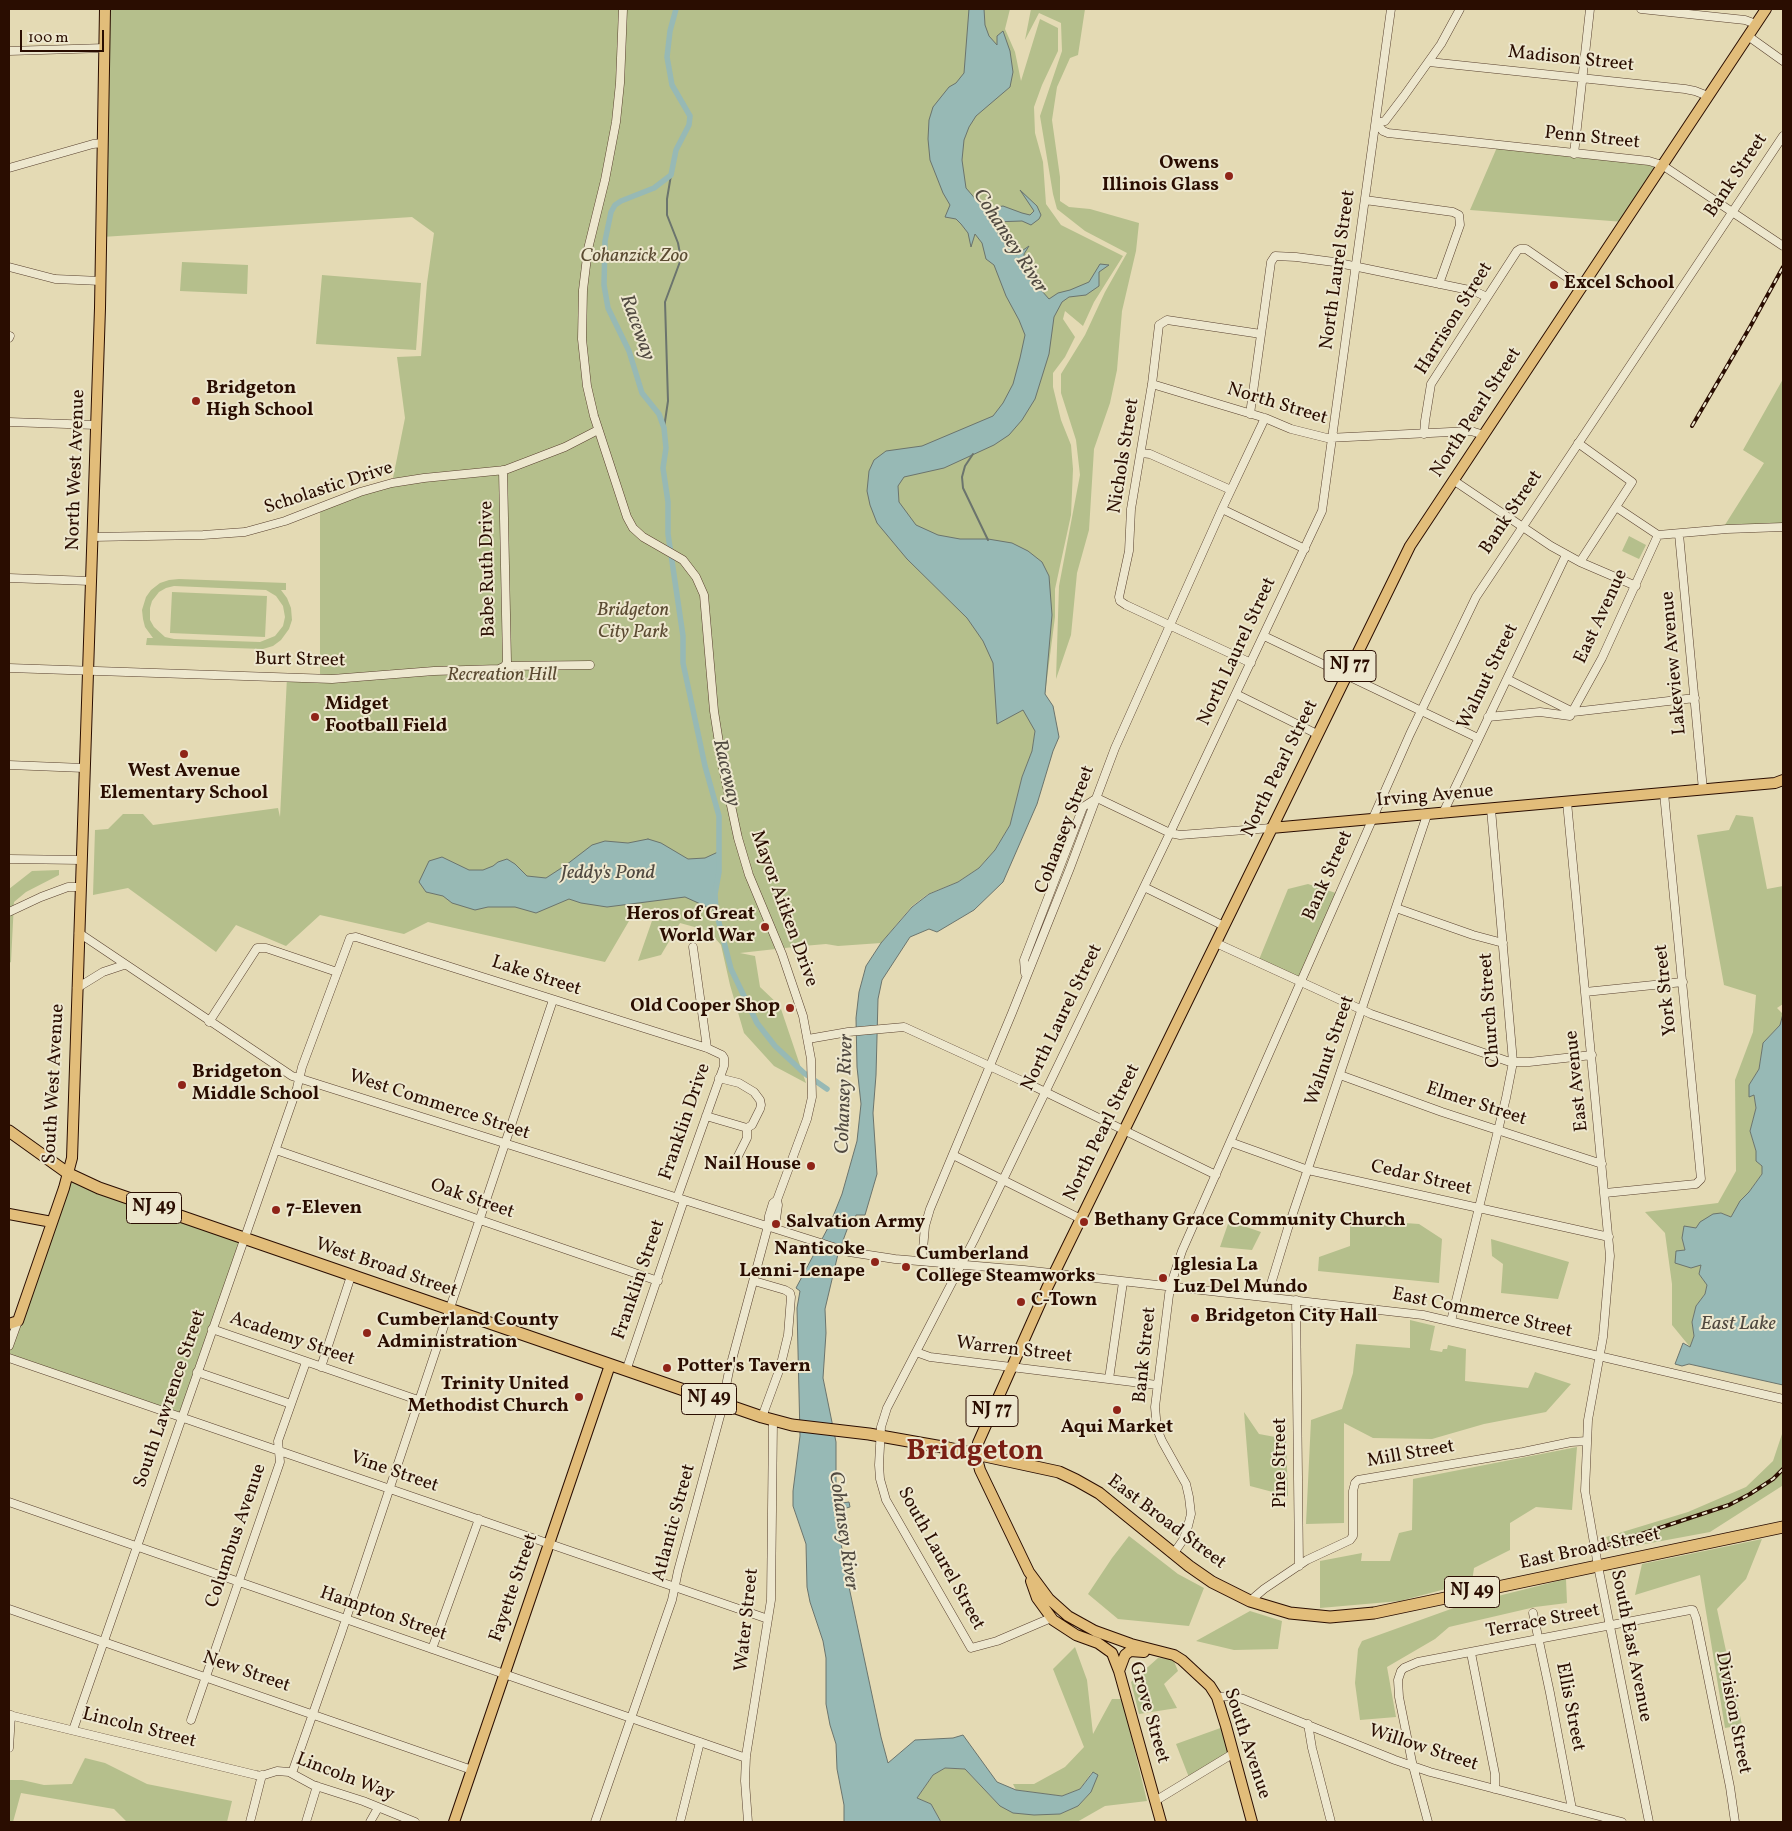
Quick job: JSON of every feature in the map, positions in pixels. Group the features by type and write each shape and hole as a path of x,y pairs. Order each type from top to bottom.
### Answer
{"highway":[{"name":"West Broad Street","path":"9,1131 69,1174 99,1188 626,1371 768,1419 792,1424"},
{"name":"East Broad Street","path":"792,1424 841,1430 948,1448 1050,1470 1076,1480 1102,1496 1212,1582 1250,1601 1269,1608 1303,1615 1330,1617 1360,1615 1783,1528"}],"main road":[{"name":"North West Avenue","path":"79,933 96,425 105,9"},
{"name":"North Pearl Street","path":"976,1455 982,1433 1054,1274 1410,546 1766,9"},
{"name":"Irving Avenue","path":"1271,828 1703,790 1774,783 1783,780"},
{"name":"South West Avenue","path":"14,1322 69,1174 72,1158 79,933"},
{"path":"9,1214 52,1222"},
{"name":"Fayette Street","path":"454,1822 610,1365"},
{"path":"976,1455 980,1470 1029,1572 1037,1598 1051,1618"},
{"path":"1029,1572 1048,1599 1053,1613 1051,1618"},
{"path":"1048,1599 1073,1619"},
{"path":"1051,1618 1062,1616 1073,1619 1103,1634 1179,1658"},
{"name":"Grove Street","path":"1051,1618 1076,1635 1106,1647 1112,1654 1119,1671 1161,1822"},
{"path":"1119,1671 1123,1658 1130,1651 1138,1650 1179,1658"},
{"name":"South Avenue","path":"1179,1658 1202,1678 1217,1697 1234,1752 1252,1822"}],"street":[{"name":"Mayor Aitken Drive","path":"623,9 620,82 616,122 605,180 588,249 583,290 582,339 584,366 591,406 627,516 634,528 643,537 683,560 696,577 704,595 714,711 723,768 738,838 755,892 794,985 808,1039 812,1082 810,1110 777,1200 773,1203 768,1226"},
{"name":"North Laurel Street","path":"962,1264 1264,636 1324,505 1391,9"},
{"path":"1376,124 1390,116 1429,62 1460,9"},
{"path":"1574,154 1590,9"},
{"path":"1641,9 1745,20 1756,24"},
{"path":"1748,36 1783,61"},
{"path":"9,51 105,48"},
{"name":"Madison Street","path":"1429,62 1690,90 1708,96"},
{"name":"Penn Street","path":"1376,124 1388,133 1648,161 1662,165 1783,246"},
{"name":"Bank Street","path":"1174,1553 1188,1530 1190,1505 1186,1484 1157,1429 1155,1407 1170,1287 1182,1251 1372,820 1476,597 1783,136"},
{"path":"9,168 93,144 103,143"},
{"path":"1365,200 1453,212 1459,215 1460,225 1439,284"},
{"name":"Harrison Street","path":"1424,434 1431,384 1520,249 1526,249 1581,287"},
{"path":"1250,414 1271,262 1276,256 1302,258 1356,267 1474,291 1487,297"},
{"path":"9,267 55,279 100,281"},
{"name":"Nichols Street","path":"1170,626 1123,603 1119,597 1129,551 1131,509 1152,384 1157,329 1162,322 1170,320 1261,334"},
{"name":"North Street","path":"1152,384 1327,438 1471,431 1484,435"},
{"name":"Cohansey Street","path":"1096,798 1129,715 1265,418"},
{"path":"9,422 96,425"},
{"name":"Scholastic Drive","path":"92,538 245,532 285,521 360,492 392,483 503,470 565,447 598,430"},
{"path":"1578,443 1632,482 1580,562"},
{"path":"1141,452 1150,454 1231,490"},
{"name":"Babe Ruth Drive","path":"503,470 507,662 505,666"},
{"path":"1453,480 1566,555 1636,586"},
{"path":"1616,507 1658,535 1727,529 1783,527"},
{"path":"1222,509 1305,549"},
{"name":"Lakeview Avenue","path":"1679,534 1703,790"},
{"name":"East Avenue","path":"1573,712 1602,658 1658,535"},
{"name":"Walnut Street","path":"1443,813 1566,555"},
{"path":"9,578 90,581"},
{"path":"1170,626 1251,662"},
{"path":"1264,636 1478,738"},
{"name":"Burt Street","path":"9,668 332,679 434,671 499,669 505,666 590,664"},
{"path":"1507,679 1573,712 1695,698"},
{"path":"1236,694 1317,734"},
{"path":"1488,717 1540,712 1570,716 1573,712"},
{"path":"9,765 84,768"},
{"name":"York Street","path":"1605,1192 1700,1182 1702,1174 1664,793"},
{"path":"922,1261 926,1221 1026,976 1024,960 1083,807 1096,798"},
{"name":"Irving Avenue","path":"1096,798 1170,833 1189,835 1271,828"},
{"name":"East Avenue","path":"1567,802 1609,1237 1610,1256 1605,1317 1599,1356"},
{"name":"Church Street","path":"1452,1321 1499,1130 1513,1062 1490,809"},
{"name":"Walnut Street","path":"1267,1297 1272,1277 1428,815"},
{"path":"9,859 81,860"},
{"path":"9,912 68,887 80,887"},
{"path":"1144,887 1224,926"},
{"path":"1396,908 1473,935 1503,943"},
{"name":"West Commerce Street","path":"79,933 208,1022 292,1076 300,1079 843,1250 863,1255 962,1264"},
{"name":"South Lawrence Street","path":"73,1730 276,1150 336,972 348,940 355,937"},
{"name":"Lake Street","path":"355,937 707,1048"},
{"path":"1216,943 1362,1010 1513,1062 1592,1055"},
{"path":"208,1022 257,948 260,947 336,972"},
{"name":"Franklin Drive","path":"680,1199 724,1063 724,1056 707,1048 693,947"},
{"path":"77,988 103,972 124,965"},
{"path":"1586,992 1683,982"},
{"path":"292,1773 346,1619 504,1144 554,1000"},
{"path":"808,1039 899,1026 910,1029 1046,1092 1216,1175"},
{"name":"Elmer Street","path":"1340,1075 1602,1164"},
{"path":"719,1078 743,1085 754,1092 760,1100 761,1105 752,1125 748,1128 747,1138 736,1160"},
{"path":"706,1116 748,1128"},
{"name":"Cedar Street","path":"1230,1142 1308,1170 1609,1237"},
{"name":"Oak Street","path":"276,1150 658,1281"},
{"path":"953,1155 1081,1219"},
{"name":"Franklin Street","path":"626,1371 658,1281 680,1199"},
{"name":"Atlantic Street","path":"595,1822 672,1600 768,1226"},
{"name":"East Commerce Street","path":"962,1264 1390,1310 1452,1321 1783,1399"},
{"name":"South Laurel Street","path":"962,1264 887,1408 880,1436 880,1479 886,1500 973,1649 1051,1618"},
{"path":"321,1367 352,1276"},
{"name":"Water Street","path":"748,1822 745,1781 746,1758 771,1600 768,1419 788,1335 791,1298 790,1293 785,1290 754,1281"},
{"path":"1109,1379 1124,1282"},
{"name":"Pine Street","path":"1296,1300 1299,1566"},
{"name":"South West Avenue","path":"9,1346 14,1322"},
{"name":"Academy Street","path":"212,1329 418,1400"},
{"name":"Warren Street","path":"916,1352 930,1357 1158,1385"},
{"name":"South East Avenue","path":"1599,1356 1591,1399 1584,1491 1649,1822"},
{"name":"Vine Street","path":"9,1358 768,1619"},
{"name":"Columbus Avenue","path":"191,1720 280,1462 278,1441 306,1362"},
{"path":"197,1372 291,1404"},
{"name":"Mill Street","path":"1299,1566 1353,1536 1353,1491 1358,1480 1587,1441"},
{"name":"Hampton Street","path":"9,1502 746,1758"},
{"path":"432,1649 479,1519"},
{"path":"1250,1601 1264,1589 1299,1566"},
{"name":"New Street","path":"9,1608 472,1770"},
{"name":"Terrace Street","path":"1413,1766 1399,1697 1398,1680 1401,1671 1408,1665 1685,1610 1693,1610"},
{"name":"Division Street","path":"1693,1610 1730,1787 1735,1822"},
{"name":"Ellis Street","path":"1532,1613 1572,1809"},
{"path":"1471,1653 1495,1774 1495,1789"},
{"name":"Willow Street","path":"1217,1697 1230,1696 1244,1699 1413,1766 1607,1820 1622,1822"},
{"path":"9,1748 10,1715"},
{"name":"Lincoln Street","path":"10,1715 262,1775"},
{"path":"1308,1724 1312,1748 1332,1822"},
{"path":"680,1822 700,1742"},
{"path":"1155,1801 1234,1752"},
{"path":"1413,1766 1428,1822"},
{"name":"Lincoln Way","path":"262,1775 277,1771 292,1773 305,1782 415,1822"},
{"path":"250,1822 262,1775"},
{"path":"306,1822 317,1786"},
{"path":"370,1822 378,1808"}],"green space":[{"name":"Bridgeton City Park","path":"105,9 1010,9 1005,29 1015,52 1021,81 1040,19 1058,28 1058,51 1034,107 1035,133 1043,162 1046,204 1061,225 1123,256 1094,302 1083,326 1065,311 1063,319 1075,337 1065,357 1053,373 1053,387 1061,420 1071,445 1073,469 1071,515 1055,589 1055,617 1045,694 1035,731 1032,752 1022,777 1010,825 995,850 979,868 958,882 928,894 912,906 881,943 838,946 826,944 740,953 755,956 760,987 780,1006 806,1083 774,1066 744,1033 721,945 709,931 680,923 661,955 638,961 654,915 629,921 605,962 428,922 404,934 320,915 286,946 236,925 216,952 128,888 93,895 95,830 108,829 123,814 143,814 153,825 278,808 280,817 287,677 320,678 320,507 392,483 405,418 397,357 421,356 427,283 434,233 412,217 102,237"},
{"path":"1031,9 1085,9 1078,55 1070,58 1057,87 1052,120 1060,177 1060,201 1069,207 1090,209 1139,223 1136,251 1122,311 1117,370 1110,403 1094,449 1089,530 1077,573 1071,635 1056,679 1059,586 1080,475 1076,440 1061,393 1061,374 1085,335 1105,292 1127,253 1085,231 1057,209 1040,116 1062,51 1061,23 1039,13 1025,40"},
{"path":"1498,145 1662,165 1624,222 1470,210"},
{"path":"182,262 248,265 247,294 180,291"},
{"path":"322,275 421,283 416,350 316,344"},
{"path":"1783,379 1783,524 1723,528 1764,463 1743,450"},
{"path":"1629,536 1646,545 1639,559 1622,551"},
{"path":"169,580 286,583 286,590 281,590 291,608 292,620 289,629 281,640 273,646 263,649 146,645 147,638 153,638 145,627 143,619 142,610 146,597 160,583","holes":["174,586 266,590 276,596 283,606 285,617 283,626 275,636 260,642 174,639 165,637 154,627 150,620 152,601 159,592 166,588"]},
{"path":"172,592 267,596 265,637 170,633"},
{"path":"1736,815 1753,817 1767,889 1783,886 1783,1004 1777,1008 1783,1014 1780,1025 1763,1043 1759,1069 1749,1085 1749,1097 1754,1094 1756,1108 1750,1131 1756,1151 1756,1161 1762,1165 1762,1174 1731,1217 1721,1213 1682,1238 1685,1250 1701,1265 1699,1274 1707,1285 1705,1294 1696,1306 1692,1322 1694,1336 1690,1347 1672,1325 1672,1284 1665,1233 1645,1212 1718,1203 1736,1171 1735,1080 1753,1032 1756,995 1724,985 1697,835 1729,830"},
{"path":"59,870 59,875 26,892 14,902 11,962 9,963 9,889 32,871"},
{"path":"1308,884 1339,894 1300,981 1258,962 1288,889"},
{"path":"69,1174 244,1239 181,1417 9,1358 9,1346"},
{"path":"1350,1219 1419,1224 1442,1239 1439,1283 1318,1271 1319,1257 1350,1246"},
{"path":"1229,1221 1261,1232 1252,1250 1220,1247"},
{"path":"1491,1239 1569,1262 1558,1299 1501,1293 1503,1264 1492,1256"},
{"path":"1410,1320 1435,1326 1430,1350 1442,1352 1443,1349 1447,1349 1448,1345 1466,1349 1465,1381 1528,1388 1535,1372 1571,1384 1546,1412 1484,1424 1432,1439 1373,1438 1344,1423 1344,1523 1306,1524 1311,1420 1342,1409 1353,1373 1356,1344 1410,1348"},
{"path":"1244,1412 1259,1434 1286,1439 1288,1496 1250,1486"},
{"path":"1783,1431 1783,1489 1782,1486 1710,1532 1613,1550 1606,1537 1688,1512 1746,1487 1773,1461"},
{"path":"1577,1447 1572,1510 1536,1507 1510,1523 1510,1550 1474,1568 1472,1582 1400,1601 1320,1608 1320,1561 1362,1553 1361,1561 1390,1561 1399,1533 1412,1530 1413,1479"},
{"path":"1129,1536 1178,1574 1204,1588 1189,1626 1118,1619 1088,1594"},
{"path":"1762,1539 1746,1579 1717,1609 1742,1725 1725,1728 1700,1575 1635,1595 1642,1564"},
{"path":"1566,1579 1567,1603 1535,1607 1449,1627 1435,1639 1387,1667 1396,1717 1360,1720 1355,1683 1358,1649 1362,1641 1462,1605"},
{"path":"1250,1611 1282,1621 1278,1649 1234,1650 1196,1641"},
{"path":"1075,1647 1087,1680 1093,1734 1112,1699 1122,1699 1147,1801 1105,1806 1077,1822 941,1822 931,1804 917,1798 933,1775 945,1768 965,1769 1000,1806 1060,1814 1078,1806 1091,1792 1092,1772 1080,1789 1062,1796 1016,1790 1013,1784 1034,1784 1065,1767 1084,1747 1053,1669"},
{"path":"1158,1658 1173,1659 1178,1671 1164,1684 1177,1708 1139,1714 1131,1682"},
{"path":"1226,1726 1234,1753 1190,1780 1176,1744"},
{"path":"85,1758 105,1763 147,1784 232,1801 227,1822 126,1821 114,1809 21,1793 13,1822 9,1822 9,1780 22,1780 44,1785 72,1784"}],"water":[{"path":"969,9 984,9 985,25 989,36 997,45 997,36 1003,31 1010,51 1013,72 1010,87 976,116 969,127 964,140 962,160 966,188 978,202 991,208 1003,206 1030,215 1034,211 1020,190 1037,206 1041,215 1031,225 1022,221 993,222 999,236 1016,255 1029,246 1024,254 1027,274 1049,299 1058,293 1089,282 1100,264 1109,265 1099,272 1099,286 1086,295 1069,297 1062,302 1054,317 1049,354 1035,399 1022,420 1009,435 994,445 944,468 904,477 898,486 899,502 916,525 938,535 960,539 988,539 1012,543 1028,551 1042,562 1049,576 1052,615 1045,694 1053,706 1059,737 1037,804 1003,882 974,910 937,932 929,929 910,937 882,980 878,999 873,1113 877,1174 865,1215 856,1215 853,1226 848,1227 838,1254 825,1309 826,1333 823,1378 836,1442 836,1504 849,1502 850,1507 835,1511 849,1587 888,1763 915,1740 953,1738 963,1735 997,1782 1016,1790 1062,1796 1080,1789 1093,1772 1098,1775 1091,1792 1078,1806 1060,1814 1034,1815 1013,1813 1000,1806 965,1769 945,1768 933,1775 917,1798 931,1804 941,1822 844,1822 844,1805 837,1769 836,1744 826,1704 826,1658 807,1587 806,1544 793,1506 800,1436 797,1308 800,1291 796,1288 830,1224 842,1194 857,1141 861,1104 857,1067 856,1018 859,992 866,966 881,943 912,907 929,894 958,882 979,868 995,850 1010,825 1022,777 1032,751 1035,731 1023,710 997,724 993,663 983,641 967,618 907,559 877,523 867,491 869,471 874,460 886,451 922,446 993,416 1003,403 1013,384 1025,335 1006,296 994,265 986,259 982,243 975,234 971,247 968,233 961,224 956,219 945,217 950,205 943,193 930,160 929,120 933,107 949,87 956,83 964,73"},
{"name":"Jeddy's Pond","path":"648,839 661,843 688,859 705,858 718,852 719,872 715,894 716,911 685,897 607,907 569,899 536,913 515,907 488,907 475,910 452,903 443,896 426,892 419,882 429,861 442,857 469,870 483,870 507,859 527,876 546,878 592,845 605,841 628,843"},
{"name":"East Lake","path":"1783,1014 1783,1385 1689,1364 1682,1366 1675,1364 1683,1343 1690,1347 1694,1336 1692,1322 1696,1306 1705,1294 1707,1285 1699,1274 1701,1265 1691,1268 1675,1263 1676,1251 1685,1250 1682,1238 1684,1226 1696,1228 1700,1222 1713,1214 1721,1213 1731,1217 1740,1201 1762,1174 1762,1166 1756,1161 1756,1151 1750,1131 1756,1108 1754,1095 1749,1097 1749,1085 1759,1069 1763,1043 1780,1025"}],"waterway":[{"name":"Raceway","path":"676,9 670,31 667,57 672,85 690,116 689,125 676,150 671,175 654,188 621,201 615,205 611,212 605,241 604,285 608,308 629,351 642,393 659,414 664,428 666,448 663,468 668,502 668,534 683,636 683,663 705,766 719,816 719,872 715,894 716,911 731,969 757,1023 775,1046 804,1073 827,1089"},
{"name":"Raceway","path":"664,428 668,401 665,302 681,259 678,243 667,215 667,199 671,175"},
{"path":"973,454 965,466 962,477 963,488 988,540"}],"railway":[{"path":"1692,426 1783,267"},
{"path":"1608,1545 1729,1505 1773,1479 1783,1469"}],"place":[{"name":"Owens Illinois Glass","path":"1229,176"},
{"name":"Excel School","path":"1554,285"},
{"name":"Bridgeton High School","path":"196,401"},
{"name":"Midget Football Field","path":"315,717"},
{"name":"West Avenue Elementary School","path":"184,754"},
{"name":"Heros of Great World War","path":"765,927"},
{"name":"Old Cooper Shop","path":"790,1008"},
{"name":"Bridgeton Middle School","path":"182,1085"},
{"name":"Nail House","path":"811,1166"},
{"name":"7-Eleven","path":"276,1210"},
{"name":"Bethany Grace Community Church","path":"1084,1222"},
{"name":"Salvation Army","path":"776,1224"},
{"name":"Nanticoke Lenni-Lenape","path":"875,1262"},
{"name":"Cumberland College Steamworks","path":"906,1267"},
{"name":"Iglesia La Luz Del Mundo","path":"1163,1278"},
{"name":"C-Town","path":"1021,1302"},
{"name":"Bridgeton City Hall","path":"1195,1318"},
{"name":"Cumberland County Administration","path":"367,1333"},
{"name":"Potter's Tavern","path":"667,1368"},
{"name":"Trinity United Methodist Church","path":"579,1397"},
{"name":"Aqui Market","path":"1117,1410"}],"district":[{"name":"Bridgeton","path":"975,1454"}],"water label":[{"name":"Cohansey River","path":"1009,242"},
{"name":"Cohansey River","path":"846,1094"},
{"name":"Cohansey River","path":"842,1531"}],"park label":[{"name":"Cohanzick Zoo","path":"634,258"},
{"name":"Recreation Hill","path":"502,677"}]}
